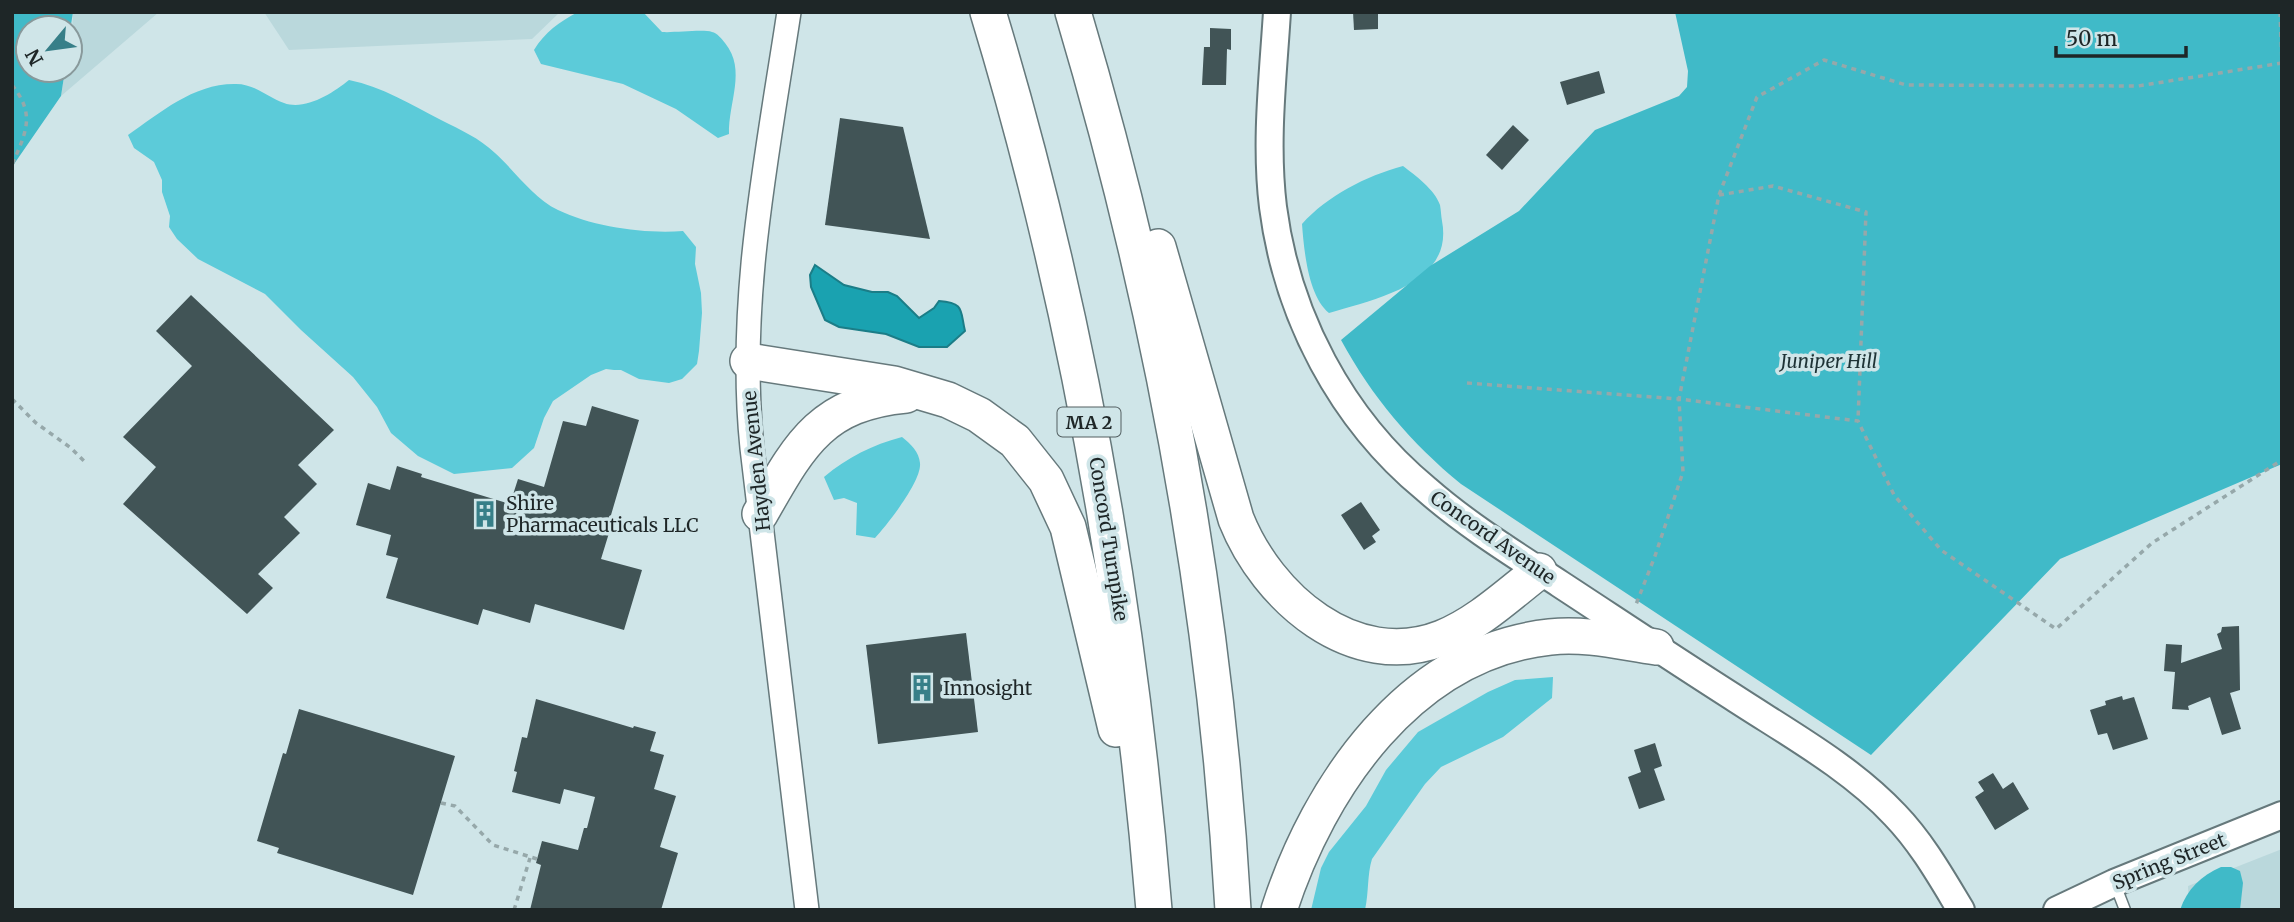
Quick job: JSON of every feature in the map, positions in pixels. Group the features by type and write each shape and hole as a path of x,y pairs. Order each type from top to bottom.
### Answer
{"highway":[{"name":"Concord Turnpike","path":"988,12 1052,247 1091,429 1129,665 1149,840 1154,910"},
{"path":"1073,12 1100,105 1150,310 1191,530 1217,718 1233,910"},
{"path":"1100,105 1142,189 1236,519 1256,559 1279,590 1306,613 1345,636 1376,645 1408,646 1440,639 1467,625 1539,570"},
{"path":"748,361 894,384 958,404 999,428 1029,456 1052,489 1071,537 1120,749 1149,840"},
{"path":"760,514 795,455 826,422 869,401 920,393"},
{"path":"1279,910 1305,845 1340,783 1392,717 1433,681 1465,662 1489,652 1537,638 1582,636 1656,647"}],"main road":[{"name":"Concord Avenue","path":"1277,12 1270,144 1273,204 1287,275 1312,340 1331,377 1353,410 1401,467 1452,510 1626,628 1801,741 1865,787 1914,837 1961,910"},
{"name":"Spring Street","path":"2057,910 2114,883 2282,815"}],"street":[{"name":"Hayden Avenue","path":"789,12 756,228 748,361 750,429 807,910"}],"lane":[{"path":"2114,883 2125,910"}],"path":[{"path":"1626,628 1684,472 1679,399 1719,195 1757,97 1824,60 1906,85 2138,86 2282,63 2280,12"},
{"path":"12,85 26,104 23,139 12,165"},
{"path":"1719,195 1773,186 1866,212 1858,421 1894,495 1941,550 2056,629 2152,543 2282,460"},
{"path":"1467,383 1679,399 1858,421"},
{"path":"12,399 36,423 71,448 84,461"},
{"path":"441,803 455,806 493,845 537,859"},
{"path":"514,910 531,858"}],"shaded area":[{"path":"159,12 84,76 84,14 73,14"},
{"path":"264,12 560,12 532,39 289,50"},
{"path":"578,12 643,12 662,32 702,31 718,35 731,53 735,64 729,134 718,138 676,109 623,84 541,64 534,50 538,44 553,28"},
{"path":"349,80 396,97 476,139 495,153 540,199 558,210 587,221 619,228 683,231 696,247 695,264 701,293 702,313 697,364 682,379 669,383 639,379 621,370 606,369 591,375 553,401 534,448 512,468 454,474 418,456 391,433 377,407 353,377 265,294 198,259 177,239 169,227 170,216 162,192 162,180 154,162 134,148 128,135 178,101 219,85 241,84 284,103 301,105 327,95"},
{"path":"63,84 75,84 61,96"},
{"path":"1403,166 1429,188 1440,205 1442,242 1436,260 1424,274 1407,285 1368,302 1329,313 1316,296 1312,284 1302,224 1348,188"},
{"path":"815,265 844,285 897,296 919,318 939,301 953,304 960,309 965,331 947,347 919,347 886,334 839,327 825,320 811,287 810,275"},
{"path":"902,437 918,455 920,463 916,480 875,538 856,535 857,503 844,498 834,500 824,477 861,452"},
{"path":"1553,677 1552,698 1503,737 1441,767 1425,784 1372,859 1365,910 1311,910 1321,868 1329,852 1366,806 1386,770 1418,732 1488,692 1515,680"},
{"path":"2282,849 2282,910 2189,910 2188,886"}],"green space":[{"path":"12,12 73,12 14,14 14,84 63,84 61,96 12,167"},
{"name":"Juniper Hill","path":"1675,12 2282,12 2282,464 2060,559 1871,755 1461,484 1409,435 1379,400 1341,340 1430,266 1519,211 1595,130 1679,96 1687,87 1688,71"},
{"path":"2221,867 2240,871 2243,883 2240,910 2180,910 2196,884"}],"building":[{"path":"1353,12 1378,12 1378,29 1354,30"},
{"path":"1210,28 1231,29 1231,50 1227,49 1226,85 1202,85 1204,47 1210,47"},
{"path":"1599,71 1605,93 1567,105 1560,82"},
{"path":"840,118 903,127 930,239 825,225"},
{"path":"1513,125 1529,140 1502,170 1486,155"},
{"path":"191,295 334,430 298,465 317,484 284,517 300,533 258,574 273,588 247,614 123,504 156,467 123,437 192,366 156,331"},
{"name":"Shire Pharmaceuticals LLC","path":"592,406 639,420 606,532 609,533 601,559 642,570 624,630 535,604 530,623 483,609 478,625 386,598 398,558 386,555 391,535 356,525 368,483 390,490 397,466 422,474 421,477 510,504 518,479 544,487 563,421 586,426"},
{"path":"1361,502 1380,530 1372,536 1376,542 1364,550 1341,515"},
{"path":"2239,626 2240,690 2230,693 2241,729 2222,735 2210,697 2188,706 2189,710 2172,709 2175,672 2164,671 2166,644 2182,645 2181,663 2222,649 2217,634 2222,627"},
{"name":"Innosight","path":"966,633 978,732 878,744 866,645"},
{"path":"2122,696 2123,700 2134,697 2148,739 2113,750 2107,733 2098,735 2090,710 2106,705 2105,701"},
{"path":"536,699 633,728 634,726 656,732 650,751 664,755 654,789 676,796 660,847 678,853 661,910 530,910 541,865 536,863 542,841 578,850 595,797 564,789 560,804 512,792 522,737 527,738"},
{"path":"299,709 455,756 413,895 277,853 279,848 257,841"},
{"path":"1655,743 1662,766 1654,769 1665,800 1639,809 1628,777 1641,772 1634,750"},
{"path":"1993,773 2003,789 2013,782 2029,809 1995,830 1975,797 1984,791 1978,782"}],"place":[{"name":"Shire Pharmaceuticals LLC","path":"485,514"},
{"name":"Innosight","path":"922,688"}]}
